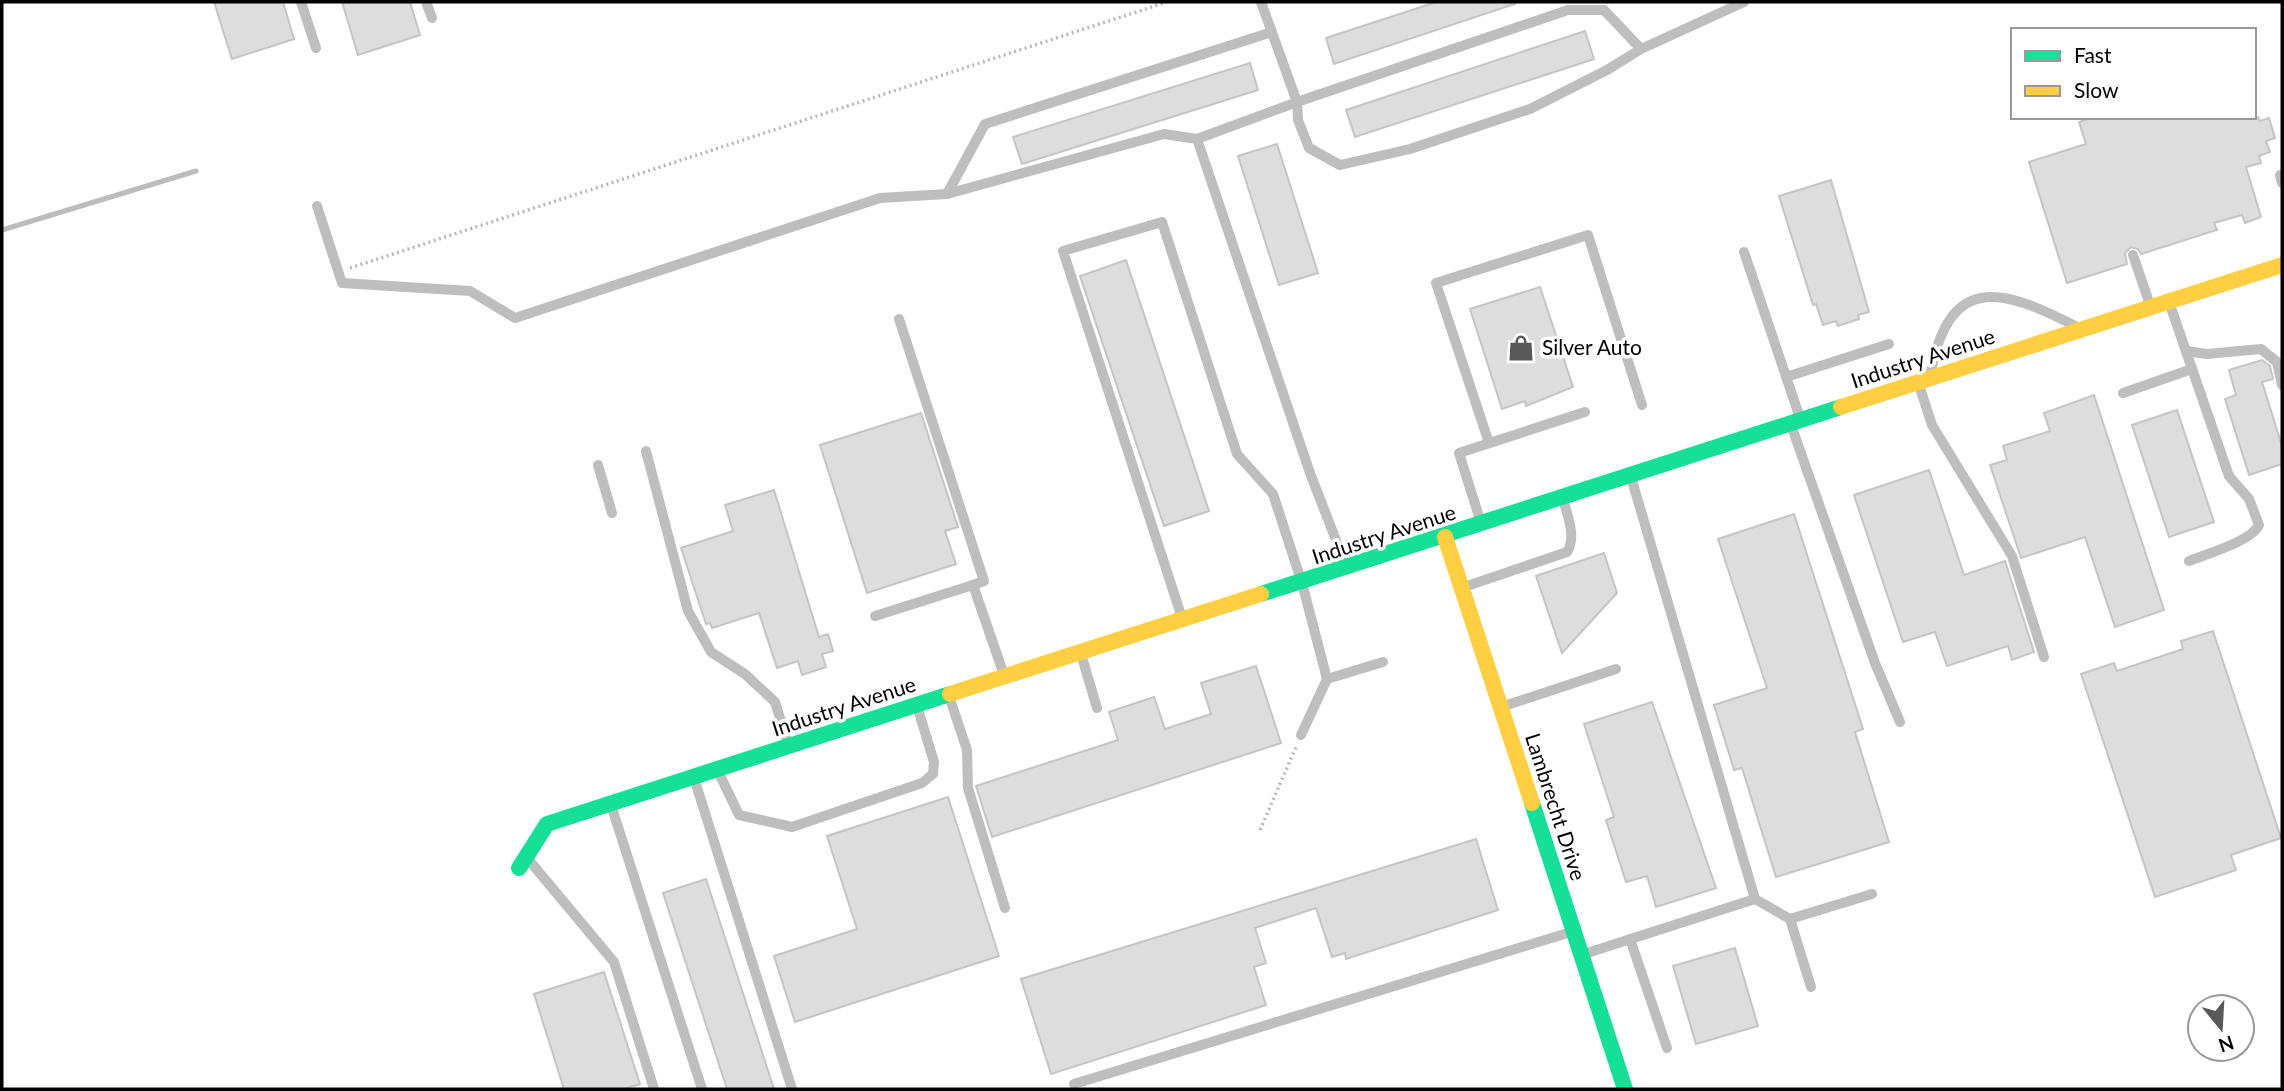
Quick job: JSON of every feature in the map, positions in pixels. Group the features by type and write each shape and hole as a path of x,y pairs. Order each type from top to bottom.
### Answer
{"street":[{"name":"Industry Avenue","path":"522,862 547,824 1347,569 2282,265"},
{"name":"Lambrecht Drive","path":"1445,537 1625,1089"}],"lane":[{"path":"301,2 316,48"},
{"path":"426,2 432,18"},
{"path":"1261,2 1297,102 1298,120 1309,148 1340,165 1410,149 1531,109 1607,71 1640,50 1744,2"},
{"path":"317,206 342,283 470,292 515,318 880,198 947,194 1164,134 1197,139 1297,102 1569,10 1604,10 1640,50"},
{"path":"947,194 985,124 1272,32"},
{"path":"1197,139 1310,473 1347,569"},
{"path":"1182,621 1063,251 1162,222 1237,454 1273,494 1302,583 1327,679 1301,735"},
{"path":"1489,443 1436,284 1587,235 1642,405"},
{"path":"1744,252 1787,377 1796,423 1875,663 1900,722"},
{"path":"2133,255 2151,308"},
{"path":"2044,657 2012,556 1932,425 1924,382 1944,324 1957,308 1974,298 1993,296 2015,301 2046,311 2082,330"},
{"path":"2169,302 2229,476 2249,499 2259,525 2256,532 2244,539 2189,561"},
{"path":"875,616 984,581 899,319"},
{"path":"1787,377 1889,344"},
{"path":"2186,351 2207,354 2261,349 2277,362 2282,385"},
{"path":"2123,393 2192,369"},
{"path":"1482,525 1459,453 1585,412"},
{"path":"646,451 688,611 711,652 746,674 775,702 789,747"},
{"path":"598,465 612,513"},
{"path":"1631,477 1755,899 1790,919 1811,987"},
{"path":"1462,588 1567,552 1572,545 1571,527 1563,499"},
{"path":"973,585 1005,678"},
{"path":"1081,654 1097,708"},
{"path":"1327,679 1383,662"},
{"path":"1500,707 1616,669"},
{"path":"949,696 967,750 968,789 1005,908"},
{"path":"718,770 739,815 792,827 922,783 933,774 934,762 917,706"},
{"path":"693,778 792,1089"},
{"path":"611,803 702,1089"},
{"path":"522,862 614,962 654,1089"},
{"path":"1790,919 1872,894"},
{"path":"1581,955 1755,899"},
{"path":"1073,1084 1573,931"},
{"path":"1630,939 1667,1048"}],"path":[{"path":"338,271 1167,2"},
{"path":"1260,830 1301,735"}],"building":[{"path":"214,2 283,2 294,39 232,59"},
{"path":"342,2 410,2 420,35 358,55"},
{"path":"1436,2 1515,4 1334,64 1326,38"},
{"path":"1585,31 1594,59 1355,137 1346,110"},
{"path":"1250,63 1258,90 1022,164 1013,137"},
{"path":"2258,117 2260,121 2269,118 2275,138 2266,141 2270,152 2259,156 2261,163 2246,167 2261,217 2245,223 2242,215 2214,223 2217,230 2141,254 2138,249 2131,247 2125,253 2127,264 2067,283 2029,162 2086,144 2079,122 2087,119"},
{"path":"1277,144 1318,273 1279,285 1238,156"},
{"path":"1831,180 1869,312 1858,315 1859,319 1838,326 1836,321 1823,325 1816,304 1813,305 1779,196"},
{"path":"1126,260 1209,511 1164,526 1080,276"},
{"name":"Silver Auto","path":"1540,287 1573,387 1526,406 1525,401 1502,409 1470,309"},
{"path":"2262,360 2270,366 2273,379 2262,382 2282,446 2282,464 2249,475 2225,399 2236,395 2229,370"},
{"path":"2094,395 2164,610 2115,627 2085,537 2021,558 1990,465 2007,460 2003,446 2050,431 2044,413"},
{"path":"2177,410 2214,522 2169,537 2132,425"},
{"path":"921,413 958,527 945,531 956,564 867,593 820,445"},
{"path":"1929,470 1964,575 2005,561 2034,652 2012,660 2008,646 1947,666 1935,632 1903,642 1854,495"},
{"path":"774,490 819,637 828,634 833,651 822,654 826,667 802,675 798,661 777,668 759,613 712,628 710,623 706,624 681,548 733,531 725,505"},
{"path":"1794,514 1863,729 1855,732 1889,842 1776,877 1742,768 1734,770 1714,705 1767,688 1718,539"},
{"path":"1604,553 1617,593 1562,653 1536,576"},
{"path":"2213,631 2281,838 2231,855 2236,870 2155,897 2081,674 2114,663 2117,671 2183,649 2181,641"},
{"path":"1256,666 1281,743 992,837 976,786 1118,740 1109,712 1154,697 1165,729 1211,714 1201,683"},
{"path":"1652,702 1716,888 1656,907 1647,876 1626,882 1606,820 1614,817 1584,724"},
{"path":"948,797 999,956 795,1022 774,956 857,929 827,836"},
{"path":"1476,839 1498,910 1346,959 1345,953 1332,957 1316,908 1255,928 1266,963 1254,967 1266,1005 1051,1074 1021,979"},
{"path":"706,879 774,1089 727,1089 663,893"},
{"path":"1735,948 1758,1026 1696,1044 1673,966"},
{"path":"604,972 640,1084 624,1089 564,1089 534,994"}],"waterway":[{"path":"2,230 196,171"}],"traffic: fast":[{"path":"1261,594 1841,407"},
{"path":"519,868 547,824 950,694"},
{"path":"1532,803 1625,1089"}],"traffic: slow":[{"path":"1841,407 2282,265"},
{"path":"1445,537 1532,803"},
{"path":"950,694 1261,594"}],"place":[{"name":"Silver Auto","path":"1521,348"}]}
